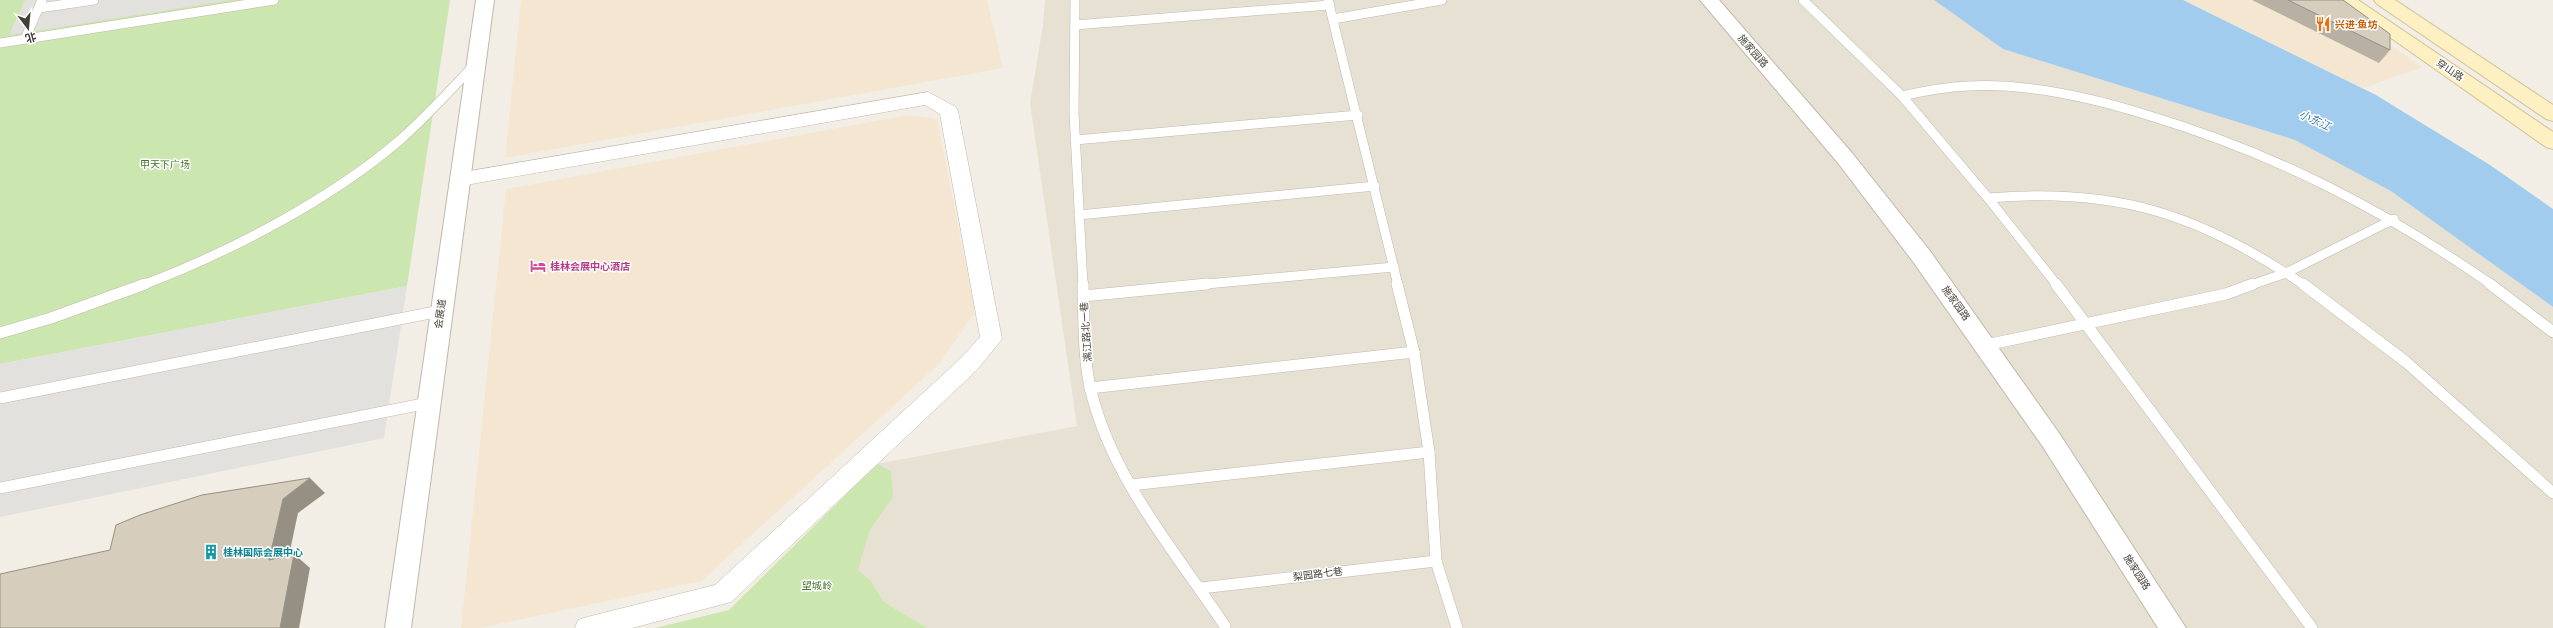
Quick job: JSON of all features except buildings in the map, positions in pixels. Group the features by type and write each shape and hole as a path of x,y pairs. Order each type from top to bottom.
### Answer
{"main road":[{"name":"穿山路","path":"2346,0 2553,142"},
{"path":"2383,0 2553,114"}],"street":[{"name":"会展道","path":"398,628 440,311 485,0"},
{"name":"施家园路","path":"1709,0 1806,111 1922,256 2048,435 2173,628"},
{"path":"460,179 928,98 949,111 990,340 964,369 722,594 587,628"}],"lane":[{"path":"25,39 42,0"},
{"path":"39,8 94,0"},
{"path":"0,43 274,0"},
{"name":"漓江路北一巷","path":"1075,0 1075,140 1083,296 1090,388 1102,424 1131,485 1225,626"},
{"path":"1333,19 1442,0"},
{"path":"1803,0 1902,96 1988,198 2087,324 2312,628"},
{"path":"1075,25 1329,2 1358,115 1414,352 1429,452 1436,561 1457,628"},
{"path":"0,333 52,319 165,276 274,224 334,188 389,149 476,63"},
{"path":"1902,96 1948,87 1998,87 2055,92 2101,101 2206,131 2251,148 2301,170 2394,219 2482,277 2553,332"},
{"path":"1075,140 1358,115"},
{"path":"1079,215 1375,186"},
{"path":"1988,198 2029,193 2079,195 2130,204 2178,217 2231,240 2286,273 2380,340 2426,377 2553,492"},
{"path":"1986,345 2226,294 2286,273 2394,219"},
{"path":"1083,296 1394,267"},
{"path":"0,398 440,311"},
{"path":"1090,388 1414,352"},
{"path":"0,488 428,403"},
{"path":"1131,485 1429,452"},
{"name":"梨园路七巷","path":"1201,588 1436,561"}],"shaded area":[{"path":"25,0 231,0 9,35"},
{"path":"521,0 987,0 1003,68 505,158"},
{"path":"1045,0 1934,0 2003,49 2295,140 2396,193 2553,307 2553,628 927,628 884,602 871,581 858,570 870,530 893,497 877,464 1077,426 1030,103 1043,25"},
{"path":"2183,0 2325,0 2422,67 2363,88"},
{"path":"908,115 937,119 975,312 939,364 701,581 480,628 461,628 506,189"},
{"path":"407,286 384,438 0,517 0,364"}],"green space":[{"name":"甲天下广场","path":"0,0 450,0 407,286 0,364"},
{"name":"望城岭","path":"877,464 891,471 893,497 870,530 858,570 871,581 884,602 927,628 655,628 729,610"}],"water":[{"name":"小东江","path":"1934,0 2183,0 2376,95 2490,165 2553,209 2553,307 2391,191 2295,140 2003,49"}],"place":[{"name":"兴进·鱼坊","path":"2323,24"},
{"name":"桂林会展中心酒店","path":"538,266"},
{"name":"桂林国际会展中心","path":"211,552"}]}
